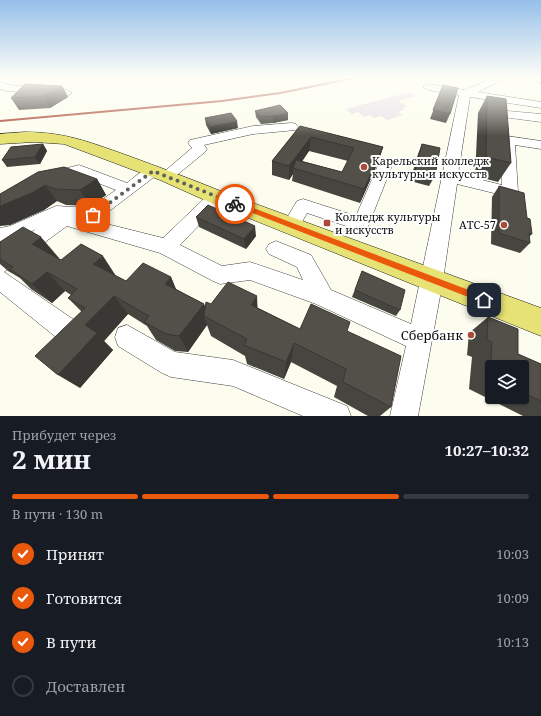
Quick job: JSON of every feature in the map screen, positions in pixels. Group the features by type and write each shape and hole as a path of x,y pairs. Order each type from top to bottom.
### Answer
{"main road":[{"path":"0,139 26,137 67,140 160,173 292,226 541,322"}],"street":[{"path":"404,416 432,280 464,97"},
{"path":"490,97 541,105"},
{"path":"502,99 496,108 507,115 541,118"},
{"path":"450,177 510,192 507,115"},
{"path":"0,235 14,232 56,212 93,215 128,189 160,173 200,149 195,143 253,130 292,127"},
{"path":"507,140 541,145"},
{"path":"292,226 303,205 361,224 386,164"},
{"path":"43,182 56,175 79,170 128,189"},
{"path":"166,247 216,196"},
{"path":"0,265 64,219 166,247 220,275 250,271 323,297 420,340"},
{"path":"276,249 304,261 323,297"},
{"path":"0,280 71,332"},
{"path":"127,337 171,364 233,373 337,416"}],"shaded area":[{"path":"389,97 412,97 398,101 407,106 402,108 405,109 398,112 403,115 387,120 381,116 374,118 370,115 365,117 358,112 352,114 346,109"}],"building":[{"path":"438,97 455,97 450,114 433,110"},
{"path":"487,97 506,99 511,163 486,157"},
{"path":"280,105 288,113 261,117 255,111"},
{"path":"231,113 237,121 210,127 205,118"},
{"path":"300,126 383,147 364,189 293,168 296,160 342,172 354,148 311,137 289,166 272,161"},
{"path":"43,144 35,157 2,160 11,147"},
{"path":"422,144 440,148 435,176 415,170"},
{"path":"64,167 97,179 80,190 55,189 45,185 32,193 0,206 0,194 38,172"},
{"path":"499,186 524,193 527,218 530,219 532,234 529,233 530,243 499,233"},
{"path":"208,205 255,226 244,239 196,217"},
{"path":"23,227 41,237 32,244 61,260 81,244 103,256 93,264 126,281 143,263 171,277 165,284 204,304 179,336 166,334 144,322 149,316 114,296 85,325 97,333 58,375 35,356 85,308 68,298 77,289 47,272 32,284 10,269 13,267 0,259 0,242"},
{"path":"362,271 405,290 400,310 355,290"},
{"path":"228,282 257,296 251,305 300,329 311,304 350,322 347,331 401,356 391,407 343,382 346,369 294,343 286,362 244,345 247,339 204,316 206,302 211,304"},
{"path":"488,317 518,329 518,354 541,364 541,401 529,395 529,360 491,360 492,342 487,340"}],"railway":[{"path":"0,121 248,97"}],"way so far":[{"path":"93,215 153,171 235,204"}],"place":[{"name":"Карельский колледж культуры и искусств","path":"364,167"},
{"name":"Колледж культуры и искусств","path":"327,223"},
{"name":"АТС-57","path":"504,225"},
{"name":"Сбербанк","path":"471,335"}],"route":[{"path":"235,204 484,300"}]}
